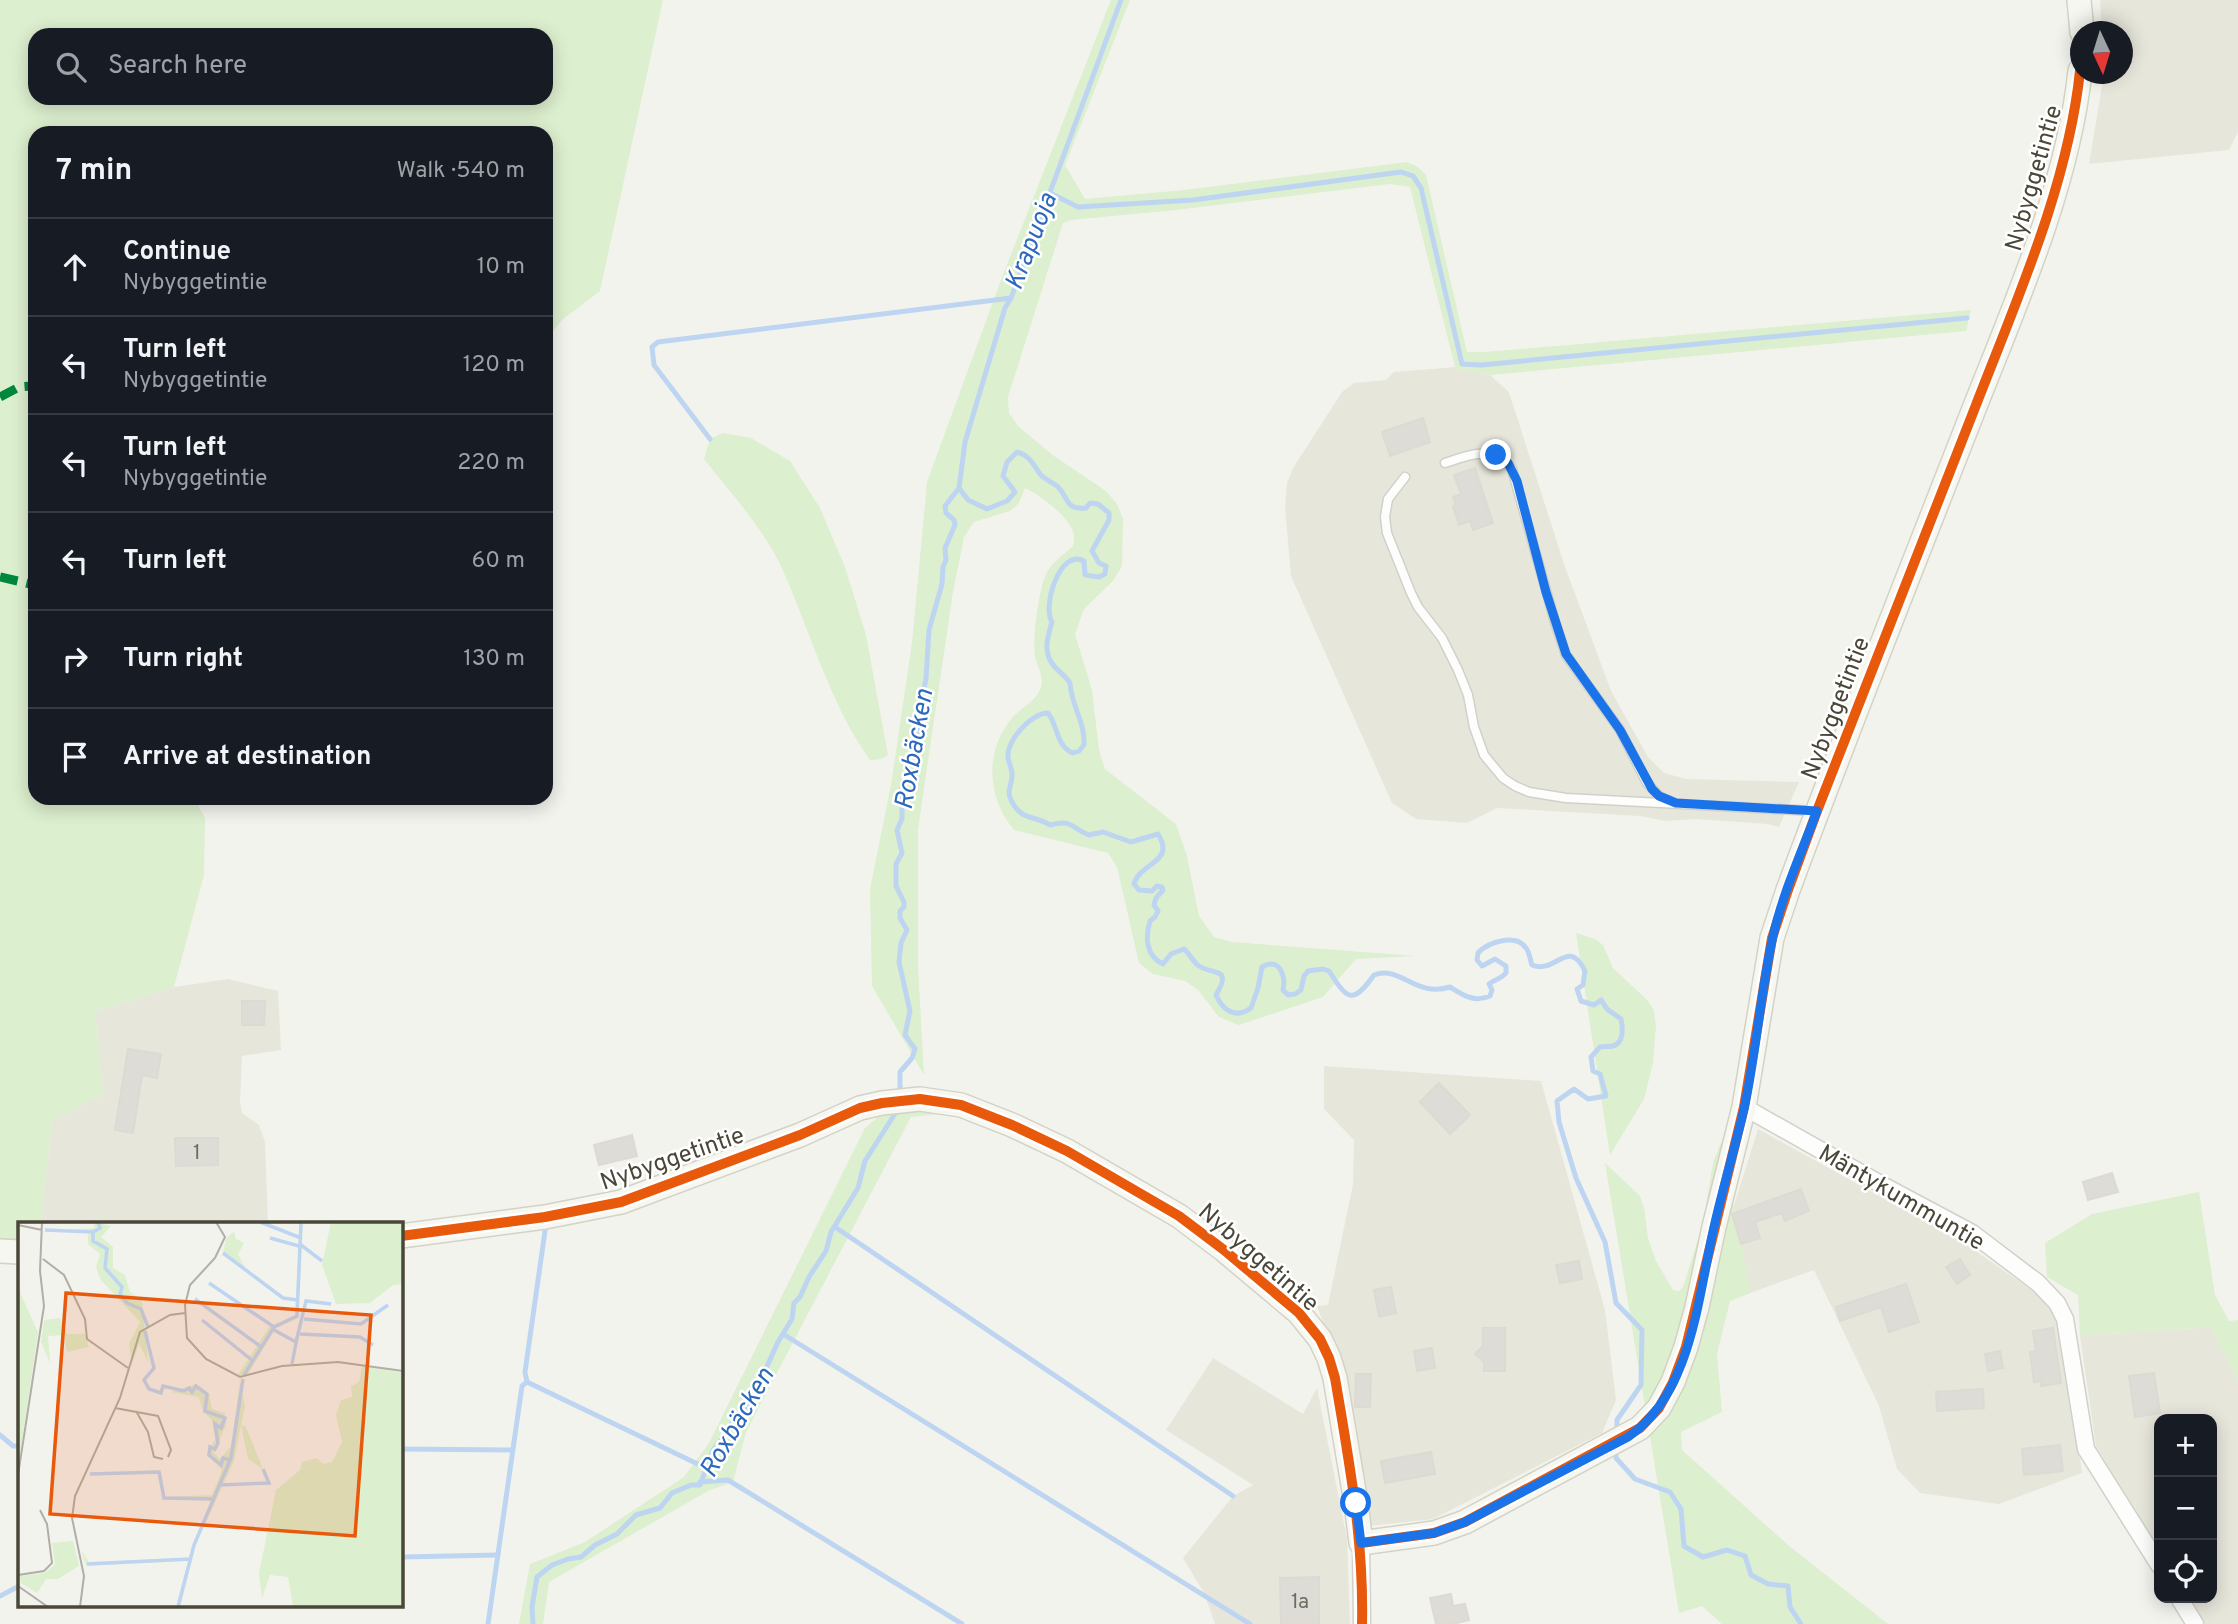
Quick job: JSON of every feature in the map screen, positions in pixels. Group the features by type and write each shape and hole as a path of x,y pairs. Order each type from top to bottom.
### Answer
{"street":[{"path":"2079,0 2081,21"},
{"name":"Nybyggetintie","path":"402,1236 545,1217 621,1202 800,1135 860,1108 920,1099 961,1105 1067,1151 1179,1216 1299,1313 1320,1339 1335,1378 1361,1543 1434,1533 1465,1522 1628,1437 1659,1408 1673,1382 1686,1347 1744,1107 1772,938 1817,811 2038,242 2067,146 2079,84"},
{"name":"Mäntykummuntie","path":"1744,1107 1972,1233 2038,1283 2057,1303 2065,1319 2086,1449 2154,1557"},
{"path":"0,1251 18,1252"},
{"path":"1361,1543 1362,1624"},
{"path":"2182,1603 2195,1624"}],"lane":[{"path":"1445,463 1481,453 1496,455 1508,463 1517,481 1566,654 1620,730 1652,789 1659,796 1676,803"},
{"path":"1405,477 1388,499 1385,517 1387,533 1410,593 1442,638 1462,677 1478,741 1492,767 1503,778 1529,792 1566,798 1817,811"}],"shaded area":[{"path":"2100,0 2238,0 2238,132 2229,150 2089,164 2102,84 2133,84 2133,21 2101,21"},
{"path":"1455,367 1490,375 1509,392 1564,564 1611,691 1648,757 1664,773 1686,779 1799,782 1779,827 1696,819 1665,821 1640,816 1497,808 1467,823 1416,819 1392,803 1291,576 1285,507 1287,483 1293,468 1342,392 1354,383 1386,380 1394,372"},
{"path":"228,979 278,991 281,1050 242,1056 240,1102 242,1113 259,1125 265,1142 268,1222 41,1222 52,1121 103,1094 95,1011 174,987"},
{"path":"1324,1066 1541,1081 1605,1310 1616,1400 1602,1433 1433,1519 1369,1526 1329,1338 1317,1306 1328,1305 1353,1184 1354,1140 1324,1109"},
{"path":"1758,1129 1961,1241 2052,1304 2061,1320 2082,1473 1999,1504 1920,1493 1897,1469 1879,1406 1814,1270 1730,1300 1720,1250"},
{"path":"2211,1327 2238,1381 2238,1624 2204,1624 2191,1603 2217,1603 2217,1414 2154,1414 2154,1542 2096,1446 2080,1336"},
{"path":"1213,1358 1303,1414 1317,1388 1347,1539 1350,1624 1215,1624 1204,1593 1183,1558 1233,1496 1253,1485 1166,1430"}],"green space":[{"path":"0,0 663,0 600,291 562,320 553,331 553,126 28,126 28,805 198,805 205,818 204,875 174,987 95,1011 103,1094 52,1121 41,1222 18,1222 18,1243 0,1241"},
{"path":"1111,0 1130,0 1065,165 1085,199 1184,190 1407,162 1426,175 1467,352 1971,310 1966,331 1490,375 1455,367 1410,187 1390,184 1063,223 1008,397 1009,413 1018,426 1054,456 1106,491 1117,504 1123,519 1122,566 1113,581 1084,609 1075,634 1092,690 1099,750 1105,769 1176,824 1187,856 1199,916 1214,937 1232,942 1416,956 1356,959 1323,997 1239,1025 1219,1017 1198,990 1185,981 1153,974 1139,963 1117,867 1108,853 1014,830 998,804 992,774 993,760 1003,731 1012,718 1036,697 1041,687 1042,679 1036,660 1034,638 1041,589 1049,568 1073,546 1074,537 1069,523 1058,511 1025,488 1019,503 1010,511 974,522 964,537 953,592 918,829 918,966 924,1075 872,986 870,889 891,785 912,643 927,482 1001,280"},
{"path":"723,433 751,438 790,461 820,508 845,567 866,635 888,755 882,759 870,760 842,714 791,589 764,536 704,459 710,439"},
{"path":"1576,933 1595,939 1603,945 1613,968 1648,1001 1654,1011 1656,1026 1653,1063 1644,1099 1610,1155"},
{"path":"923,1107 941,1114 911,1117 746,1432 733,1482 708,1491 549,1582 543,1624 519,1624 530,1564 585,1542 684,1477 709,1443 865,1128 883,1113"},
{"path":"1721,1142 1751,1293 1730,1301 1717,1354 1722,1412 1681,1432 1682,1450 1788,1545 1888,1624 1722,1624 1702,1606 1679,1613 1605,1163 1640,1196 1648,1238 1656,1261 1673,1290 1679,1291 1683,1287 1703,1223 1713,1163"},
{"path":"2199,1192 2215,1295 2229,1321 2238,1320 2238,1381 2211,1327 2080,1336 2078,1295 2047,1277 2045,1243 2092,1214"}],"building":[{"path":"1423,418 1430,442 1390,456 1382,432"},
{"path":"1475,468 1493,523 1473,530 1470,521 1459,525 1453,497 1461,494 1454,475"},
{"path":"242,1001 265,1001 264,1025 242,1025"},
{"path":"128,1049 161,1054 157,1078 142,1075 133,1133 115,1130"},
{"path":"1439,1083 1470,1115 1450,1134 1420,1102"},
{"path":"632,1135 637,1156 599,1165 594,1145"},
{"path":"175,1138 218,1138 218,1165 176,1166"},
{"path":"2112,1173 2118,1192 2088,1200 2083,1182"},
{"path":"1801,1189 1809,1211 1785,1221 1782,1213 1755,1222 1760,1238 1741,1244 1732,1214"},
{"path":"1960,1259 1970,1275 1957,1284 1946,1267"},
{"path":"1579,1261 1582,1279 1560,1283 1556,1265"},
{"path":"1906,1284 1919,1322 1889,1332 1881,1307 1840,1321 1836,1307"},
{"path":"1391,1287 1396,1313 1379,1317 1374,1290"},
{"path":"1483,1328 1505,1328 1505,1371 1484,1371 1484,1362 1475,1354 1483,1346"},
{"path":"2053,1328 2061,1383 2041,1386 2041,1381 2034,1382 2030,1352 2036,1351 2033,1331"},
{"path":"1432,1348 1435,1368 1417,1371 1414,1351"},
{"path":"2000,1351 2003,1368 1988,1371 1985,1354"},
{"path":"2154,1373 2160,1413 2135,1417 2129,1376"},
{"path":"1356,1374 1371,1374 1370,1407 1355,1407"},
{"path":"1983,1389 1984,1408 1937,1411 1936,1392"},
{"path":"2060,1445 2063,1471 2024,1475 2022,1449"},
{"path":"1431,1452 1435,1474 1385,1483 1381,1461"},
{"path":"1319,1577 1319,1624 1281,1624 1280,1578"},
{"path":"1451,1594 1453,1606 1465,1604 1469,1620 1436,1624 1430,1598"}],"waterway":[{"name":"Roxbäcken","path":"900,1088 900,1072 912,1058 915,1049 905,1035 910,1011 899,962 901,943 907,930 900,918 904,902 896,886 896,864 902,853 897,830 902,819 902,783 906,779 909,758 920,732 919,710 926,679 929,630 942,584 945,548 955,525 954,520 946,513 945,506 959,488 965,442 1005,308 1121,0"},
{"name":"Krapuoja","path":"1050,193 1078,207 1193,200 1401,172 1413,176 1421,188 1462,364 1481,365 1967,318"},
{"name":"Krapuoja","path":"710,439 654,365 652,347 658,342 1011,298"},
{"path":"959,488 968,500 987,509 1007,501 1015,492 1003,476 1007,462 1017,452 1028,458 1042,476 1058,487 1074,507 1086,508 1090,503 1098,504 1109,513 1109,520 1092,551 1099,563 1106,566 1105,574 1099,577 1085,575 1084,561 1075,559 1067,563 1055,581 1049,604 1052,622 1047,644 1048,655 1050,661 1070,683 1084,745 1073,753 1067,750 1060,741 1048,713 1034,718 1015,736 1008,751 1012,770 1009,793 1019,811 1050,825 1068,824 1089,835 1103,832 1131,842 1158,834 1163,851 1160,857 1137,877 1134,884 1139,890 1152,891 1157,886 1163,890 1156,898 1154,905 1158,911 1150,921 1148,934 1148,946 1157,961 1163,964 1171,954 1184,949 1199,966 1222,976 1216,995 1226,1009 1235,1013 1251,1008 1262,967 1273,964 1282,973 1283,990 1288,995 1301,990 1308,971 1323,969 1329,971 1345,993 1350,995 1360,991 1374,975 1384,973 1427,988 1450,987 1459,993 1479,999 1490,996 1492,990 1489,984 1506,973 1506,966 1495,959 1482,966 1477,960 1478,953 1495,943 1509,940 1521,943 1526,948 1532,965 1548,965 1567,956 1579,961 1585,971 1583,985 1577,989 1581,1001 1594,1005 1601,1000 1607,1009 1621,1019 1619,1042 1613,1046 1600,1047 1591,1057 1593,1071 1600,1074 1606,1096 1588,1099 1574,1089 1557,1101 1559,1122 1576,1178 1605,1242 1616,1303 1642,1330 1641,1385 1617,1420 1617,1433"},
{"name":"Roxbäcken","path":"533,1624 532,1607 537,1577 552,1565 581,1557 595,1545 617,1534 636,1515 660,1508 672,1493 691,1485 700,1485 713,1450 731,1424 739,1422 744,1415 750,1391 759,1384 792,1319 794,1303 826,1251 831,1232 858,1188 865,1161 898,1109"},
{"path":"527,1382 525,1372 546,1224"},
{"path":"835,1227 1233,1496"},
{"path":"783,1334 1250,1624"},
{"path":"488,1624 522,1386 527,1382 706,1468"},
{"path":"0,1435 13,1446 18,1446"},
{"path":"402,1449 513,1450"},
{"path":"1616,1449 1616,1458 1635,1479 1670,1492 1681,1509 1684,1546 1703,1557 1727,1550 1745,1556 1751,1575 1768,1584 1788,1586 1790,1607 1801,1624"},
{"path":"700,1482 728,1480 962,1624"},
{"path":"402,1557 498,1555"},
{"path":"0,1596 18,1587"}],"marked path":[{"path":"0,397 19,387 28,386"},
{"path":"0,577 28,583"}],"cycle path":[{"path":"1361,1543 1434,1533 1465,1522 1640,1428 1659,1408 1673,1382 1686,1347 1744,1107 1772,938 1817,811 2039,241 2064,156 2078,84"},
{"path":"402,1236 545,1217 621,1202 800,1135 860,1108 882,1103 920,1099 961,1105 1012,1125 1067,1151 1179,1216 1299,1313 1320,1339 1335,1378 1350,1470 1361,1562 1362,1624"}],"route":[{"path":"1356,1503 1361,1543 1434,1533 1465,1522 1628,1437 1659,1408 1673,1382 1697,1307 1744,1107 1772,938 1817,811 1676,803 1659,796 1652,789 1620,730 1566,654 1546,592 1517,481 1508,463 1496,455"}]}
